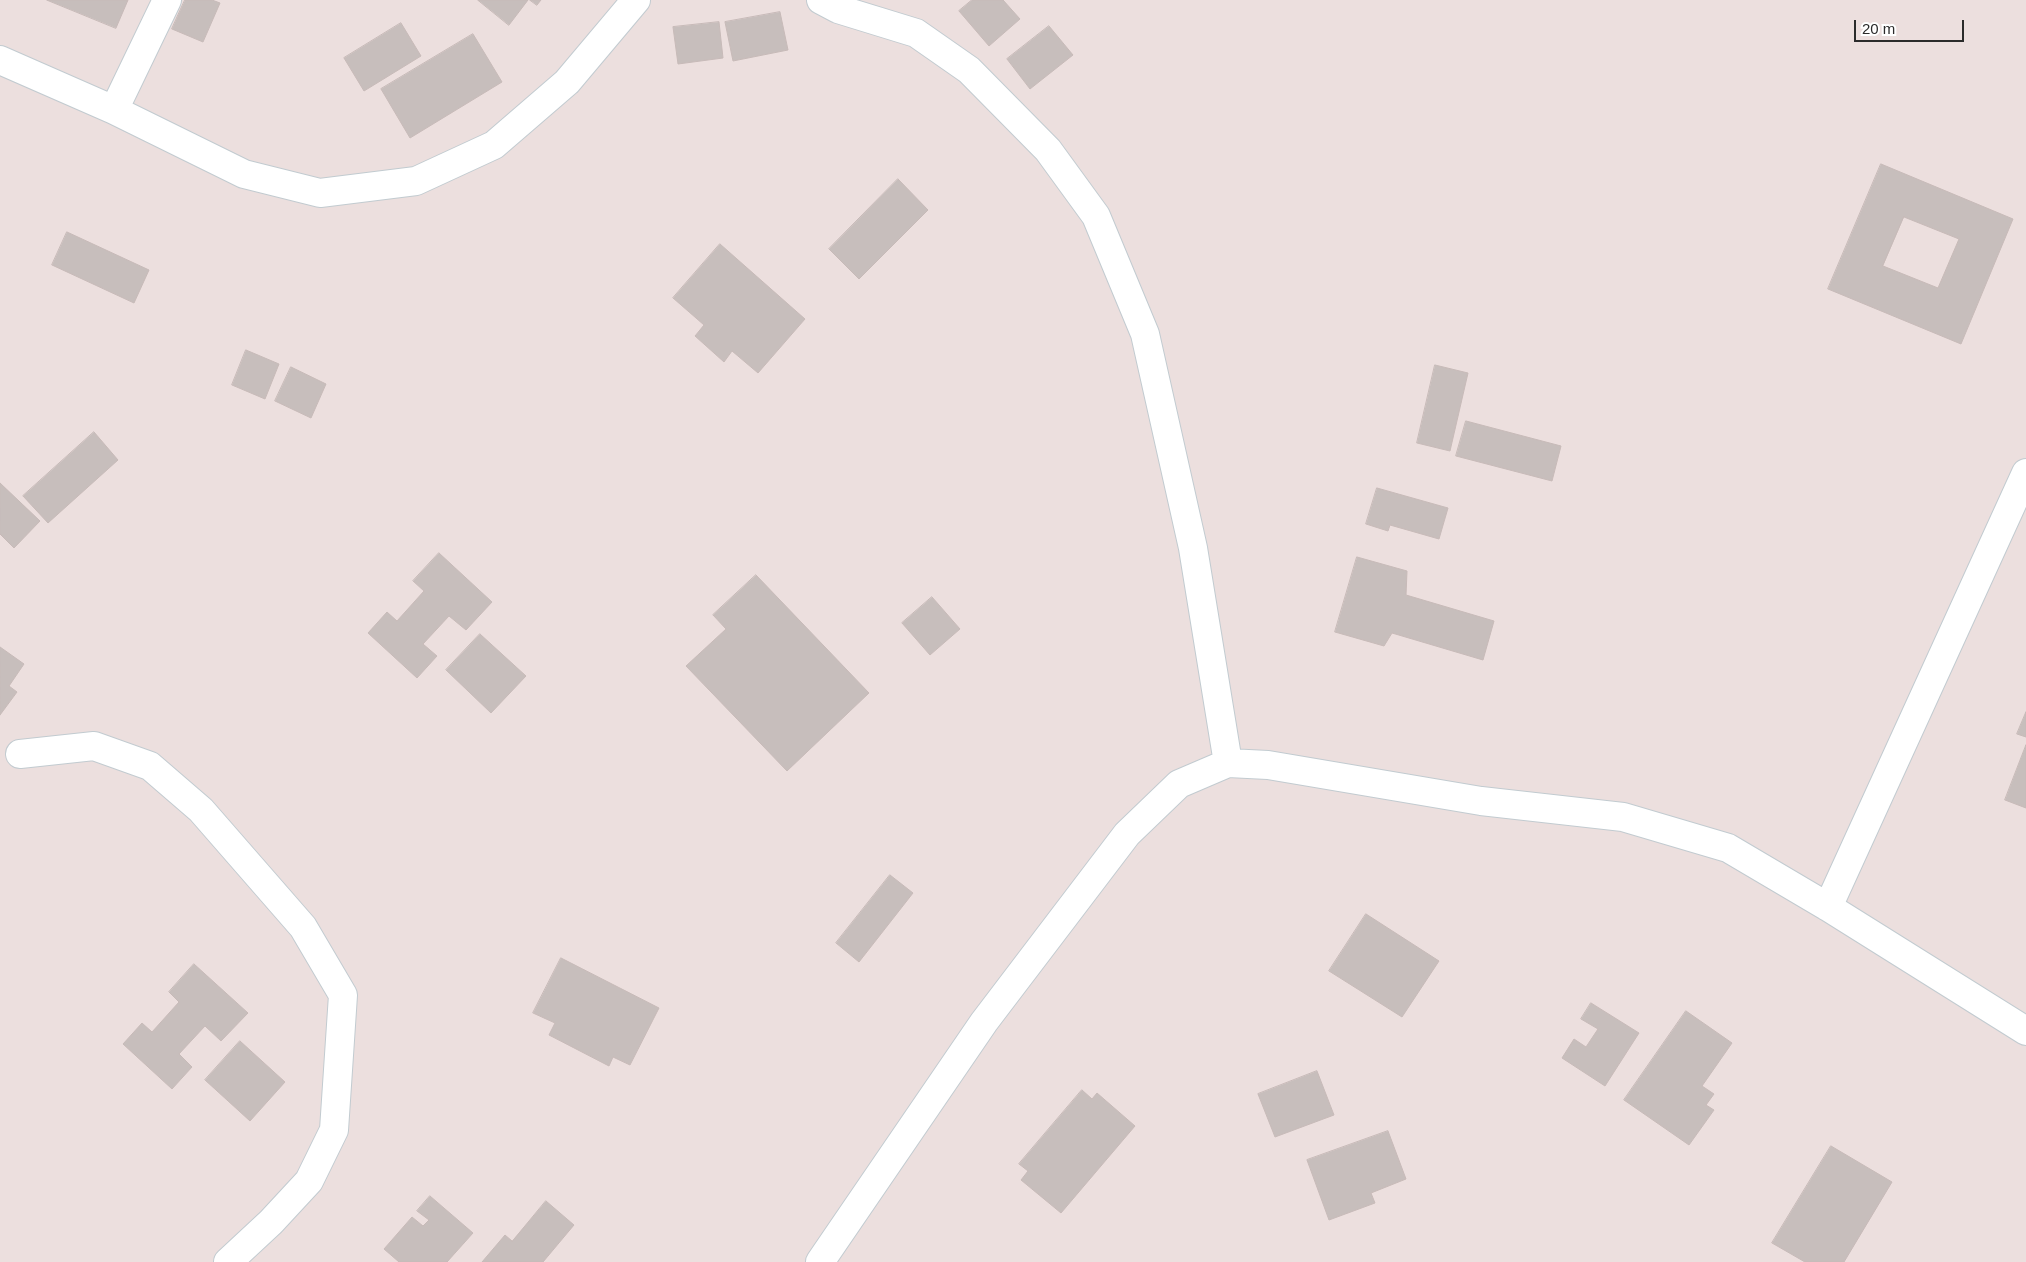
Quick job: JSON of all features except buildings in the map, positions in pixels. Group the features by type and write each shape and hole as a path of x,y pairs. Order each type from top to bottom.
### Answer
{"street":[{"path":"114,110 166,0"},
{"path":"0,60 114,110 244,174 320,193 416,181 494,145 567,82 636,0"},
{"path":"821,0 838,9 916,33 969,70 1048,150 1096,216 1145,334 1193,548 1228,762"},
{"path":"1828,907 2026,473"},
{"path":"20,754 94,746 150,766 201,810 302,927 343,995 334,1130 309,1181 271,1222 228,1262"},
{"path":"820,1262 984,1022 1127,834 1180,784 1228,762 1268,765 1482,801 1623,817 1728,848 1828,907 2026,1031"}]}
